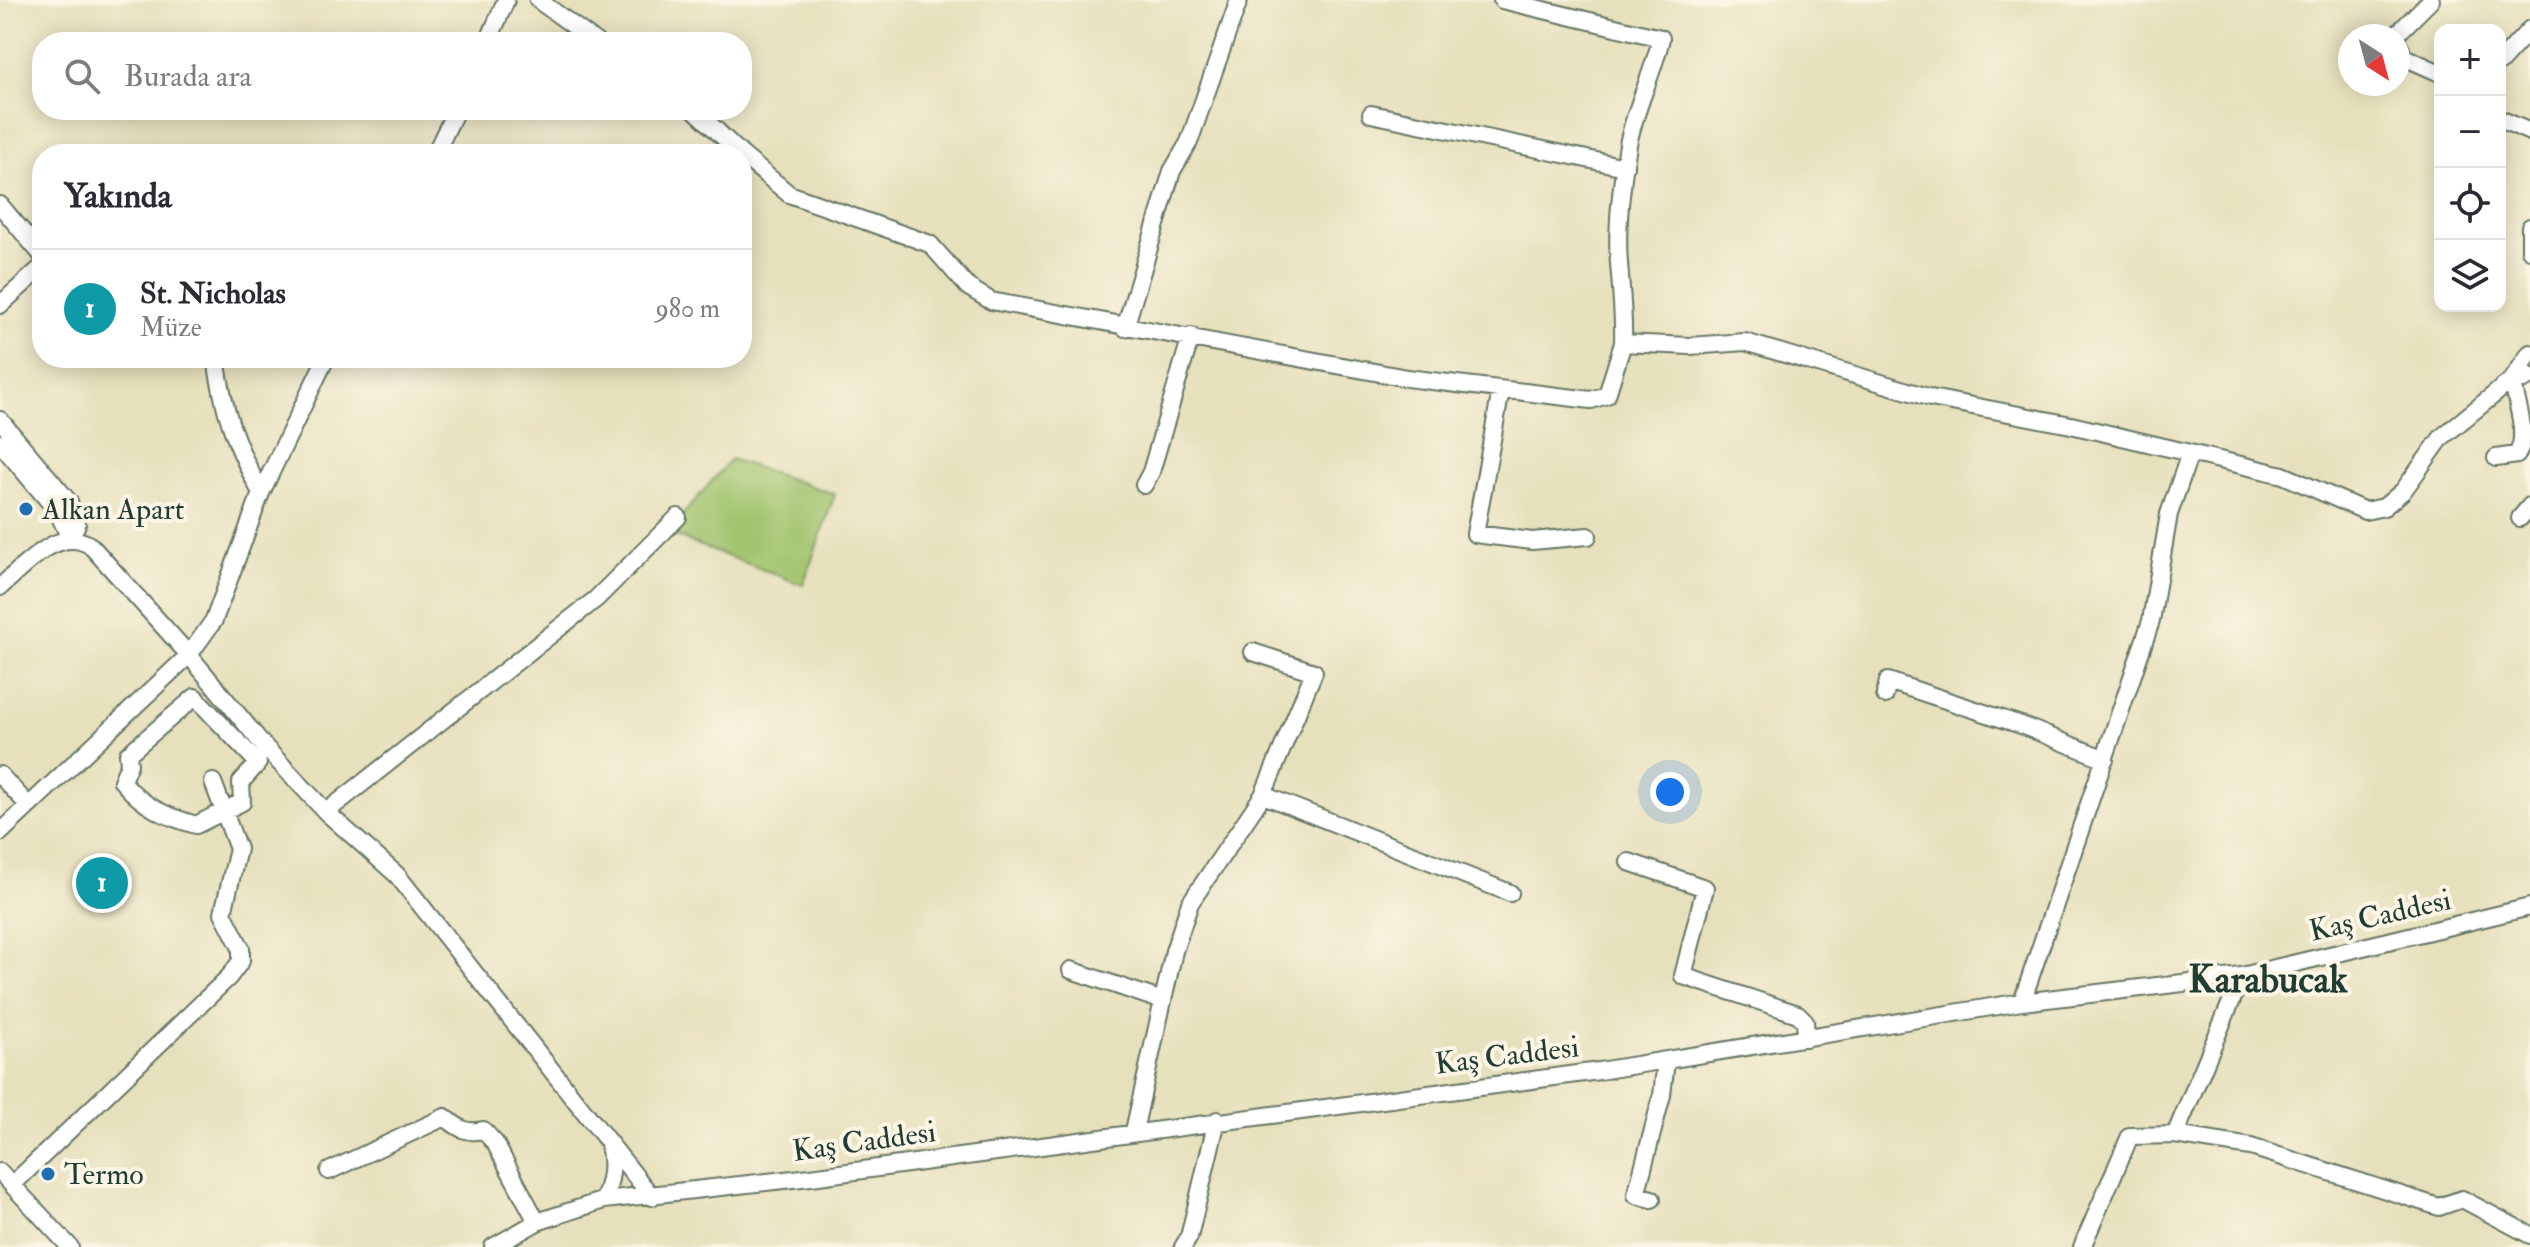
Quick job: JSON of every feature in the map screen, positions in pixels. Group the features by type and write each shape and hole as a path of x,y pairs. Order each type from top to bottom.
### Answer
{"street":[{"path":"1125,328 1172,171 1189,142 1239,0"},
{"path":"752,163 789,194 930,244 968,287 991,301 1407,378 1591,400 1607,395 1623,343 1624,310 1618,260 1625,167 1640,95 1656,60 1661,38 1502,0"},
{"path":"2407,24 2431,0"},
{"path":"540,1 582,32"},
{"path":"493,32 508,2"},
{"path":"2506,55 2530,29"},
{"path":"2410,60 2434,70"},
{"path":"1371,114 1625,167"},
{"path":"440,144 451,120"},
{"path":"705,120 731,144"},
{"path":"2506,122 2530,132"},
{"path":"0,205 32,243"},
{"path":"2530,227 2530,250"},
{"path":"0,305 32,276"},
{"path":"1144,485 1191,336"},
{"path":"1623,343 1690,346 1745,342 1931,398 2071,425 2189,456 2283,475 2365,511 2384,507 2403,491 2442,437 2522,378"},
{"path":"2496,458 2524,457 2522,378 2530,353"},
{"path":"217,368 223,406 233,441 261,493"},
{"path":"0,833 189,655 214,620 261,493 321,368"},
{"path":"1501,390 1475,534 1532,541 1588,536"},
{"path":"0,420 69,502 77,524 70,539"},
{"path":"0,443 58,512 70,539"},
{"path":"2022,1002 2151,621 2169,514 2189,456"},
{"path":"326,812 596,599 678,517"},
{"path":"0,587 62,539 79,538 91,546 189,655 264,746 326,812 397,875 652,1197"},
{"path":"1134,1131 1174,951 1190,903 1263,795 1314,672 1253,652"},
{"path":"1885,695 1888,681 2021,725 2105,759"},
{"path":"195,697 258,763 241,782 242,802 225,812 196,825 165,816 139,801 122,781 129,764 128,754 195,697"},
{"path":"0,775 29,806"},
{"path":"12,1185 229,977 241,961 241,948 223,913 239,858 213,782"},
{"path":"1263,795 1510,893"},
{"path":"1629,862 1705,888 1683,976 1798,1014 1805,1021 1806,1038"},
{"name":"Kaş Caddesi","path":"493,1247 537,1222 604,1200 652,1197 1666,1061 2022,1002 2242,976 2530,907"},
{"path":"1071,970 1163,1001"},
{"path":"2175,1135 2242,976"},
{"path":"1652,1199 1636,1195 1662,1095 1666,1061"},
{"path":"329,1171 445,1117 460,1129 483,1130 495,1143 537,1222"},
{"path":"1183,1247 1189,1237 1217,1120"},
{"path":"2082,1247 2130,1136 2175,1135 2251,1147 2439,1207 2462,1199 2530,1235"},
{"path":"604,1200 613,1161 608,1139"},
{"path":"0,1172 70,1247"}],"green space":[{"path":"731,459 835,494 803,585 667,533"}],"place":[{"name":"Alkan Apart","path":"26,509"},
{"name":"St. Nicholas","path":"102,883"},
{"name":"Termo","path":"48,1174"}],"district":[{"name":"Karabucak","path":"2268,979"}]}
